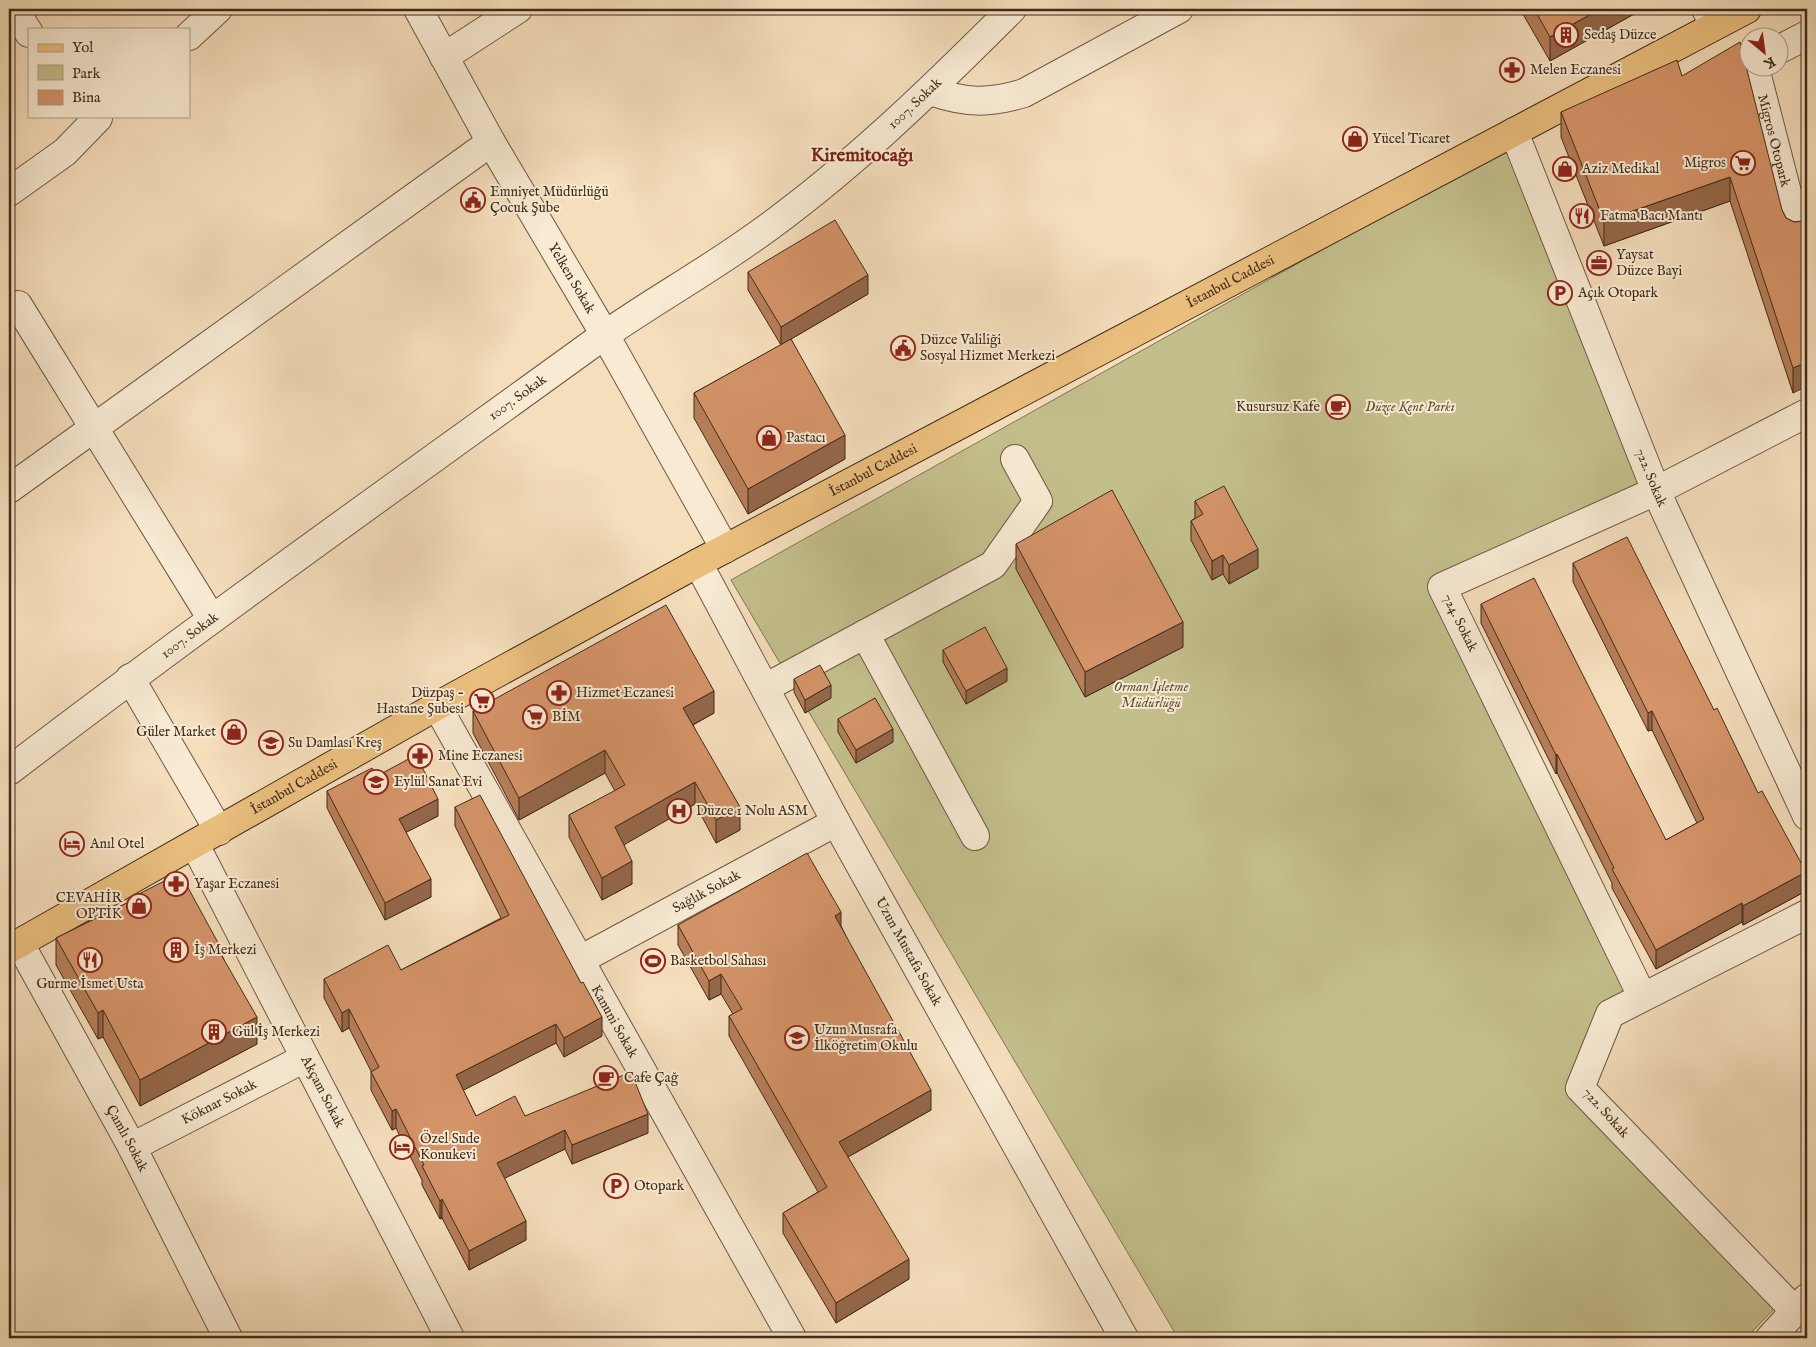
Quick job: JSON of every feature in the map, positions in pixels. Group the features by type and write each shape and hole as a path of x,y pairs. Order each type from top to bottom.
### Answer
{"main road":[{"name":"İstanbul Caddesi","path":"14,946 437,706 698,563 1514,132 1710,17 1747,9"}],"street":[{"path":"14,9 28,31"},
{"path":"190,35 218,9"},
{"name":"Yelken Sokak","path":"418,9 491,142 605,335 725,549"},
{"path":"444,57 518,9"},
{"name":"1007. Sokak","path":"9,771 130,678 605,335 747,243 843,167 930,91 1012,9"},
{"path":"930,91 956,99 978,102 1002,99 1024,93 1179,9"},
{"path":"1788,45 1807,35"},
{"name":"Migros Otopark","path":"1758,78 1797,231 1807,226"},
{"path":"9,192 65,152 96,118"},
{"name":"722. Sokak","path":"1514,132 1656,491 1807,816"},
{"path":"9,489 491,142"},
{"path":"18,305 212,619"},
{"name":"724. Sokak","path":"1642,996 1442,586 1656,491 1807,413"},
{"path":"764,688 993,565 1038,501 1015,459"},
{"name":"Uzun Mustafa Sokak","path":"698,563 836,822 1124,1338"},
{"path":"865,634 975,836"},
{"path":"130,678 219,831"},
{"name":"Kanuni Sokak","path":"437,706 578,961 792,1338"},
{"name":"Sağlık Sokak","path":"578,961 836,822"},
{"name":"Akçam Sokak","path":"195,845 450,1338"},
{"name":"722. Sokak","path":"1801,1305 1580,1088 1610,1014 1642,996 1807,914"},
{"name":"Çamlı Sokak","path":"14,946 132,1148 228,1338"},
{"name":"Köknar Sokak","path":"132,1148 305,1058"},
{"path":"1770,1338 1801,1305"}],"green space":[{"name":"Orman İşletme Müdürlüğü","path":"1508,146 1641,483 1434,585 1626,989 1572,1083 1777,1306 1746,1338 1178,1338 731,580"}],"building":[{"path":"1534,9 1600,9 1550,37"},
{"path":"1738,43 1738,78 1749,78 1782,210 1786,218 1794,222 1804,221 1807,218 1807,362 1793,368 1730,177 1604,221 1561,112 1677,60 1682,76"},
{"path":"835,220 868,275 781,327 748,272"},
{"name":"Pastacı","path":"791,339 845,435 748,489 694,393"},
{"path":"1224,486 1258,549 1229,565 1223,555 1212,561 1191,521 1203,514 1195,501"},
{"name":"Orman İşletme Müdürlüğü","path":"1112,490 1183,622 1085,672 1016,544"},
{"path":"1627,537 1714,710 1717,708 1758,793 1762,791 1806,872 1743,906 1742,903 1656,950 1612,869 1614,868 1481,604 1534,578 1666,840 1704,819 1652,711 1648,713 1573,563"},
{"path":"666,605 714,691 683,708 740,807 716,820 695,782 615,827 632,861 602,878 569,815 625,785 605,750 519,798 473,711"},
{"path":"985,627 1007,668 966,691 943,650"},
{"path":"820,665 831,685 805,700 794,679"},
{"path":"875,698 893,729 856,750 838,719"},
{"path":"416,755 438,799 399,819 431,879 385,903 327,791 372,768 377,776"},
{"path":"480,795 581,983 583,982 602,1017 564,1038 556,1024 456,1075 476,1116 515,1096 525,1116 631,1072 648,1114 572,1145 565,1130 497,1163 526,1221 469,1251 442,1199 440,1201 422,1166 424,1165 396,1109 392,1111 371,1072 379,1067 349,1009 342,1013 324,979 388,945 401,970 509,915 455,807"},
{"path":"807,853 841,912 835,916 931,1090 839,1142 909,1259 836,1303 783,1213 827,1187 729,1016 742,1009 721,974 709,981 678,925"},
{"path":"180,873 222,950 219,951 257,1017 140,1080 103,1010 98,1013 56,938 133,900 131,898"}],"place":[{"name":"Sedaş Düzce","path":"1566,35"},
{"name":"Melen Eczanesi","path":"1512,70"},
{"name":"Yücel Ticaret","path":"1355,139"},
{"name":"Migros","path":"1743,163"},
{"name":"Aziz Medikal","path":"1565,169"},
{"name":"Emniyet Müdürlüğü Çocuk Şube","path":"473,200"},
{"name":"Fatma Bacı Mantı","path":"1582,216"},
{"name":"Yaysat Düzce Bayi","path":"1599,263"},
{"name":"Açık Otopark","path":"1560,293"},
{"name":"Düzce Valiliği Sosyal Hizmet Merkezi","path":"903,348"},
{"name":"Kusursuz Kafe","path":"1338,407"},
{"name":"Pastacı","path":"769,438"},
{"name":"Hizmet Eczanesi","path":"559,693"},
{"name":"Düzpaş - Hastane Şubesi","path":"482,701"},
{"name":"BİM","path":"535,717"},
{"name":"Güler Market","path":"234,732"},
{"name":"Su Damlası Kreş","path":"271,743"},
{"name":"Mine Eczanesi","path":"420,756"},
{"name":"Eylül Sanat Evi","path":"376,782"},
{"name":"Düzce 1 Nolu ASM","path":"679,811"},
{"name":"Anıl Otel","path":"72,844"},
{"name":"Yaşar Eczanesi","path":"176,884"},
{"name":"CEVAHİR OPTİK","path":"139,906"},
{"name":"İş Merkezi","path":"176,950"},
{"name":"Gurme İsmet Usta","path":"90,960"},
{"name":"Basketbol Sahası","path":"653,961"},
{"name":"Gül İş Merkezi","path":"214,1032"},
{"name":"Uzun Musrafa İlköğretim Okulu","path":"797,1038"},
{"name":"Cafe Çağ","path":"606,1078"},
{"name":"Özel Sude Konukevi","path":"402,1147"},
{"name":"Otopark","path":"616,1186"}],"district":[{"name":"Kiremitocağı","path":"862,156"}],"park label":[{"name":"Düzce Kent Parkı","path":"1410,407"}]}
